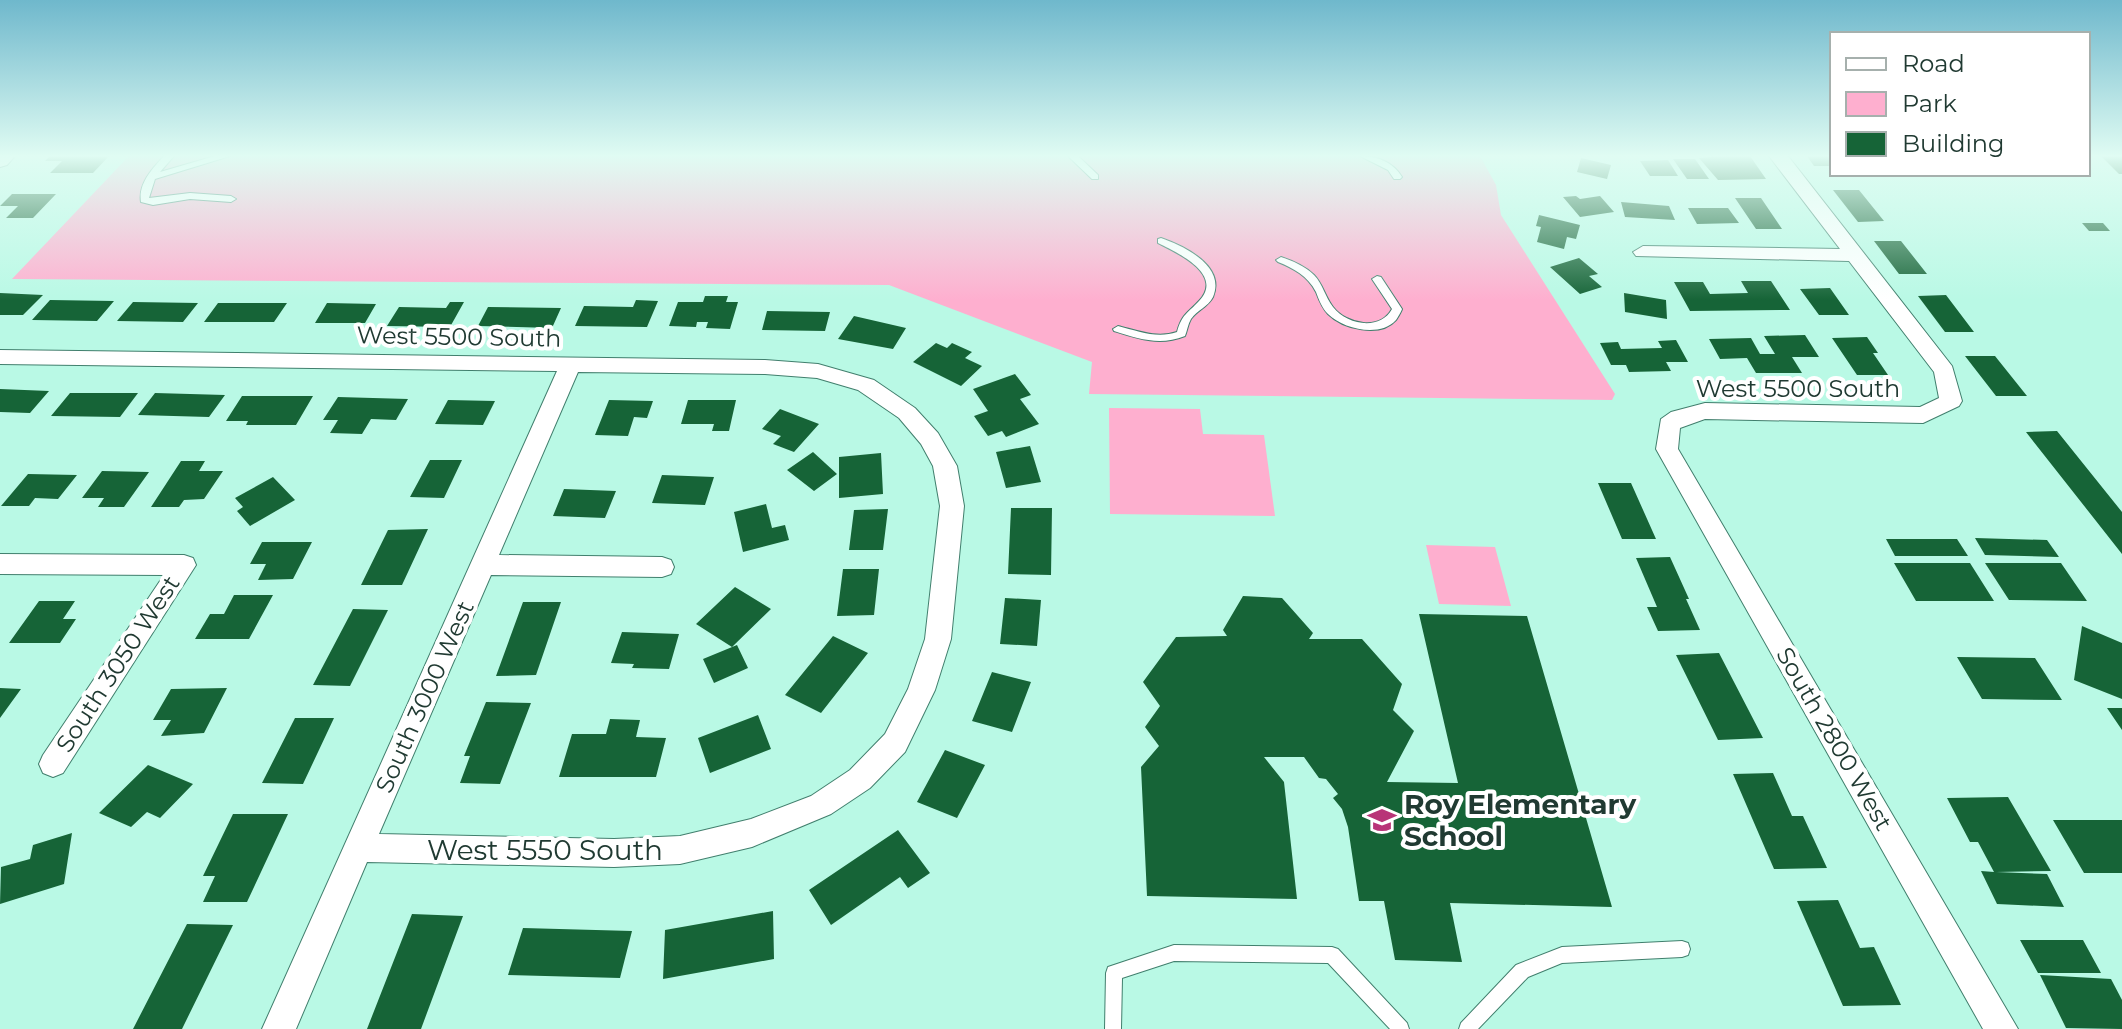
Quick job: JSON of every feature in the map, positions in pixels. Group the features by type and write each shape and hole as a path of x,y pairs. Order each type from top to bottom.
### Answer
{"street":[{"path":"1815,204 1854,255"},
{"path":"1643,252 1854,255"},
{"name":"West 5500 South","path":"1667,449 1669,425 1679,418 1705,411 1923,415 1951,401 1944,371 1854,255"},
{"name":"West 5500 South","path":"0,357 765,367 818,371 866,385 907,413 930,439 945,466 952,506 938,639 921,690 895,743 860,779 821,805"},
{"name":"South 3000 West","path":"279,1029 571,364"},
{"name":"South 2800 West","path":"1667,449 2001,1029"},
{"name":"South 3050 West","path":"0,564 184,565 53,764"},
{"path":"483,565 662,567"},
{"name":"West 5550 South","path":"359,848 614,853 680,850 752,833 821,805"}],"lane":[{"path":"1118,329 1147,337 1172,338 1181,334 1188,317 1207,299 1210,289 1206,271 1194,259 1161,241"},
{"path":"1281,260 1306,273 1319,287 1329,309 1353,324 1377,326 1386,324 1396,315 1397,309 1377,279"},
{"path":"1467,1029 1522,971 1562,955 1682,949"},
{"path":"1113,1029 1114,973 1174,953 1332,955 1401,1029"}],"green space":[{"path":"83,204 1499,204 1501,215 1615,394 1612,400 1089,394 1092,362 889,285 12,279"},
{"path":"1109,408 1200,409 1203,434 1264,435 1275,516 1110,514"},
{"path":"1426,545 1495,547 1511,606 1439,604"}],"building":[{"path":"46,204 33,218 6,218 18,206 0,206"},
{"path":"1569,204 1607,204 1614,212 1580,217"},
{"path":"1622,204 1645,204 1669,206 1675,220 1625,217"},
{"path":"1739,204 1765,204 1782,229 1756,229"},
{"path":"1844,204 1870,204 1884,221 1858,222"},
{"path":"1688,208 1728,208 1739,223 1697,224"},
{"path":"1539,215 1580,225 1576,239 1567,237 1564,249 1537,242 1541,227 1536,226"},
{"path":"2082,223 2103,223 2110,231 2089,231"},
{"path":"1874,241 1901,241 1927,274 1899,274"},
{"path":"1579,258 1598,274 1589,276 1602,287 1580,294 1550,267"},
{"path":"1741,281 1771,281 1790,310 1690,311 1674,282 1703,282 1710,294 1748,293"},
{"path":"1830,288 1849,315 1819,315 1800,289"},
{"path":"0,293 43,295 23,315 0,315"},
{"path":"1624,293 1666,300 1667,319 1625,312"},
{"path":"1946,295 1974,332 1945,332 1918,296"},
{"path":"705,296 728,296 726,302 738,302 730,329 706,328 708,322 697,322 696,327 669,326 678,302 703,302"},
{"path":"50,300 114,301 97,321 32,320"},
{"path":"636,300 658,301 647,327 575,326 584,306 633,307"},
{"path":"133,302 198,303 183,322 117,321"},
{"path":"450,302 464,302 450,327 387,326 399,307 446,308"},
{"path":"218,303 287,303 274,322 204,322"},
{"path":"327,303 376,304 365,323 315,323"},
{"path":"488,307 561,308 552,328 478,326"},
{"path":"767,311 830,312 825,331 762,330"},
{"path":"854,316 906,328 893,349 838,339"},
{"path":"1805,335 1819,357 1792,357 1802,373 1756,373 1747,358 1720,359 1709,339 1751,338 1760,354 1775,354 1764,336"},
{"path":"1867,337 1878,353 1873,353 1888,375 1857,375 1832,338"},
{"path":"1676,340 1688,362 1666,362 1671,371 1629,372 1626,365 1611,365 1600,343 1618,342 1621,349 1662,348 1658,341"},
{"path":"936,343 947,348 952,343 972,352 965,358 982,366 961,386 913,362"},
{"path":"1965,356 1995,356 2027,396 1996,396"},
{"path":"1015,374 1031,395 1020,399 1039,424 1006,437 1002,431 988,436 974,416 988,411 973,389"},
{"path":"0,389 49,391 30,413 0,412"},
{"path":"70,393 138,393 120,417 51,416"},
{"path":"155,393 225,395 209,417 138,415"},
{"path":"242,396 313,396 296,425 246,425 248,421 226,421"},
{"path":"338,397 408,399 396,420 371,419 362,434 330,433 338,420 323,420"},
{"path":"448,400 495,401 483,425 435,424"},
{"path":"609,400 653,401 647,418 634,417 628,436 595,435"},
{"path":"688,400 736,400 729,431 712,431 714,424 681,424"},
{"path":"780,409 819,424 794,452 773,444 781,436 762,429"},
{"path":"2057,431 2122,512 2122,554 2026,432"},
{"path":"1030,446 1041,482 1006,488 996,452"},
{"path":"813,452 837,474 814,491 787,470"},
{"path":"881,453 883,494 839,498 839,457"},
{"path":"430,460 462,460 444,498 410,497"},
{"path":"181,461 205,461 199,471 223,471 204,499 184,500 179,507 151,507"},
{"path":"102,471 149,472 124,507 98,507 104,498 82,498"},
{"path":"28,474 77,475 58,499 35,498 29,506 1,506"},
{"path":"662,475 714,477 705,505 652,503"},
{"path":"273,477 295,500 250,526 237,511 243,507 235,498"},
{"path":"1598,483 1631,483 1656,539 1622,539"},
{"path":"564,489 616,491 605,518 553,516"},
{"path":"766,504 772,528 785,525 789,540 743,552 734,512"},
{"path":"1011,508 1052,508 1051,575 1008,574"},
{"path":"888,509 883,550 849,550 854,510"},
{"path":"428,529 402,585 361,585 388,530"},
{"path":"1975,538 2047,540 2059,557 1985,555"},
{"path":"1886,539 1957,539 1968,556 1895,556"},
{"path":"262,542 312,542 293,579 258,580 266,564 250,564"},
{"path":"1670,557 1700,630 1658,631 1647,607 1657,607 1636,558"},
{"path":"1894,563 1970,563 1994,601 1916,601"},
{"path":"1985,563 2061,563 2087,601 2009,600"},
{"path":"843,569 879,569 874,615 837,616"},
{"path":"735,587 771,609 732,647 696,624"},
{"path":"234,595 273,595 249,639 195,639 210,614 224,614"},
{"path":"1243,596 1282,598 1313,633 1309,639 1362,639 1402,684 1393,710 1414,731 1387,782 1458,783 1419,614 1527,616 1612,907 1450,903 1462,962 1395,960 1384,901 1359,901 1348,827 1342,809 1333,798 1338,794 1326,779 1319,778 1304,757 1264,757 1284,782 1297,899 1147,896 1141,767 1159,746 1145,727 1160,706 1143,682 1176,637 1227,636 1223,630"},
{"path":"1005,598 1041,600 1037,646 1000,644"},
{"path":"39,601 75,601 63,619 76,619 60,643 9,643"},
{"path":"523,602 561,602 536,675 496,676"},
{"path":"353,609 388,610 350,686 313,685"},
{"path":"2082,626 2122,643 2122,699 2074,680"},
{"path":"622,632 679,634 669,669 632,668 634,664 611,663"},
{"path":"833,636 868,653 821,713 785,695"},
{"path":"737,645 748,668 714,683 703,659"},
{"path":"1719,653 1763,738 1718,740 1676,655"},
{"path":"1957,657 2035,658 2062,700 1982,699"},
{"path":"992,672 1031,682 1012,732 972,721"},
{"path":"0,688 21,689 0,718"},
{"path":"227,688 204,733 161,736 171,720 153,720 171,689"},
{"path":"486,702 531,703 500,784 460,783 470,756 464,756"},
{"path":"2107,708 2122,708 2122,730"},
{"path":"758,715 771,749 710,773 698,738"},
{"path":"295,718 334,718 303,784 262,783"},
{"path":"610,719 640,720 636,737 666,738 656,777 559,777 572,734 606,734"},
{"path":"945,750 985,765 957,818 917,802"},
{"path":"148,765 193,784 160,818 147,812 131,827 99,813"},
{"path":"1773,773 1792,816 1803,816 1827,868 1774,869 1733,774"},
{"path":"2008,797 2051,871 1996,872 2047,874 2064,907 1997,904 1981,871 1994,872 1978,842 1970,842 1947,798"},
{"path":"233,814 288,814 247,902 203,902 215,876 203,876"},
{"path":"2053,820 2122,820 2122,873 2084,873"},
{"path":"898,830 930,873 908,888 900,877 831,925 809,890"},
{"path":"72,833 64,884 0,904 1,867 30,859 33,845"},
{"path":"1838,900 1860,948 1874,947 1901,1005 1843,1006 1797,901"},
{"path":"773,911 774,959 663,979 665,930"},
{"path":"412,914 463,916 421,1029 367,1029"},
{"path":"187,924 233,925 182,1029 133,1029"},
{"path":"523,928 632,931 620,978 508,975"},
{"path":"2020,940 2083,940 2101,973 2038,973"},
{"path":"2040,975 2111,979 2122,1000 2122,1029 2066,1028"}],"place":[{"name":"Roy Elementary School","path":"1382,820"}]}
